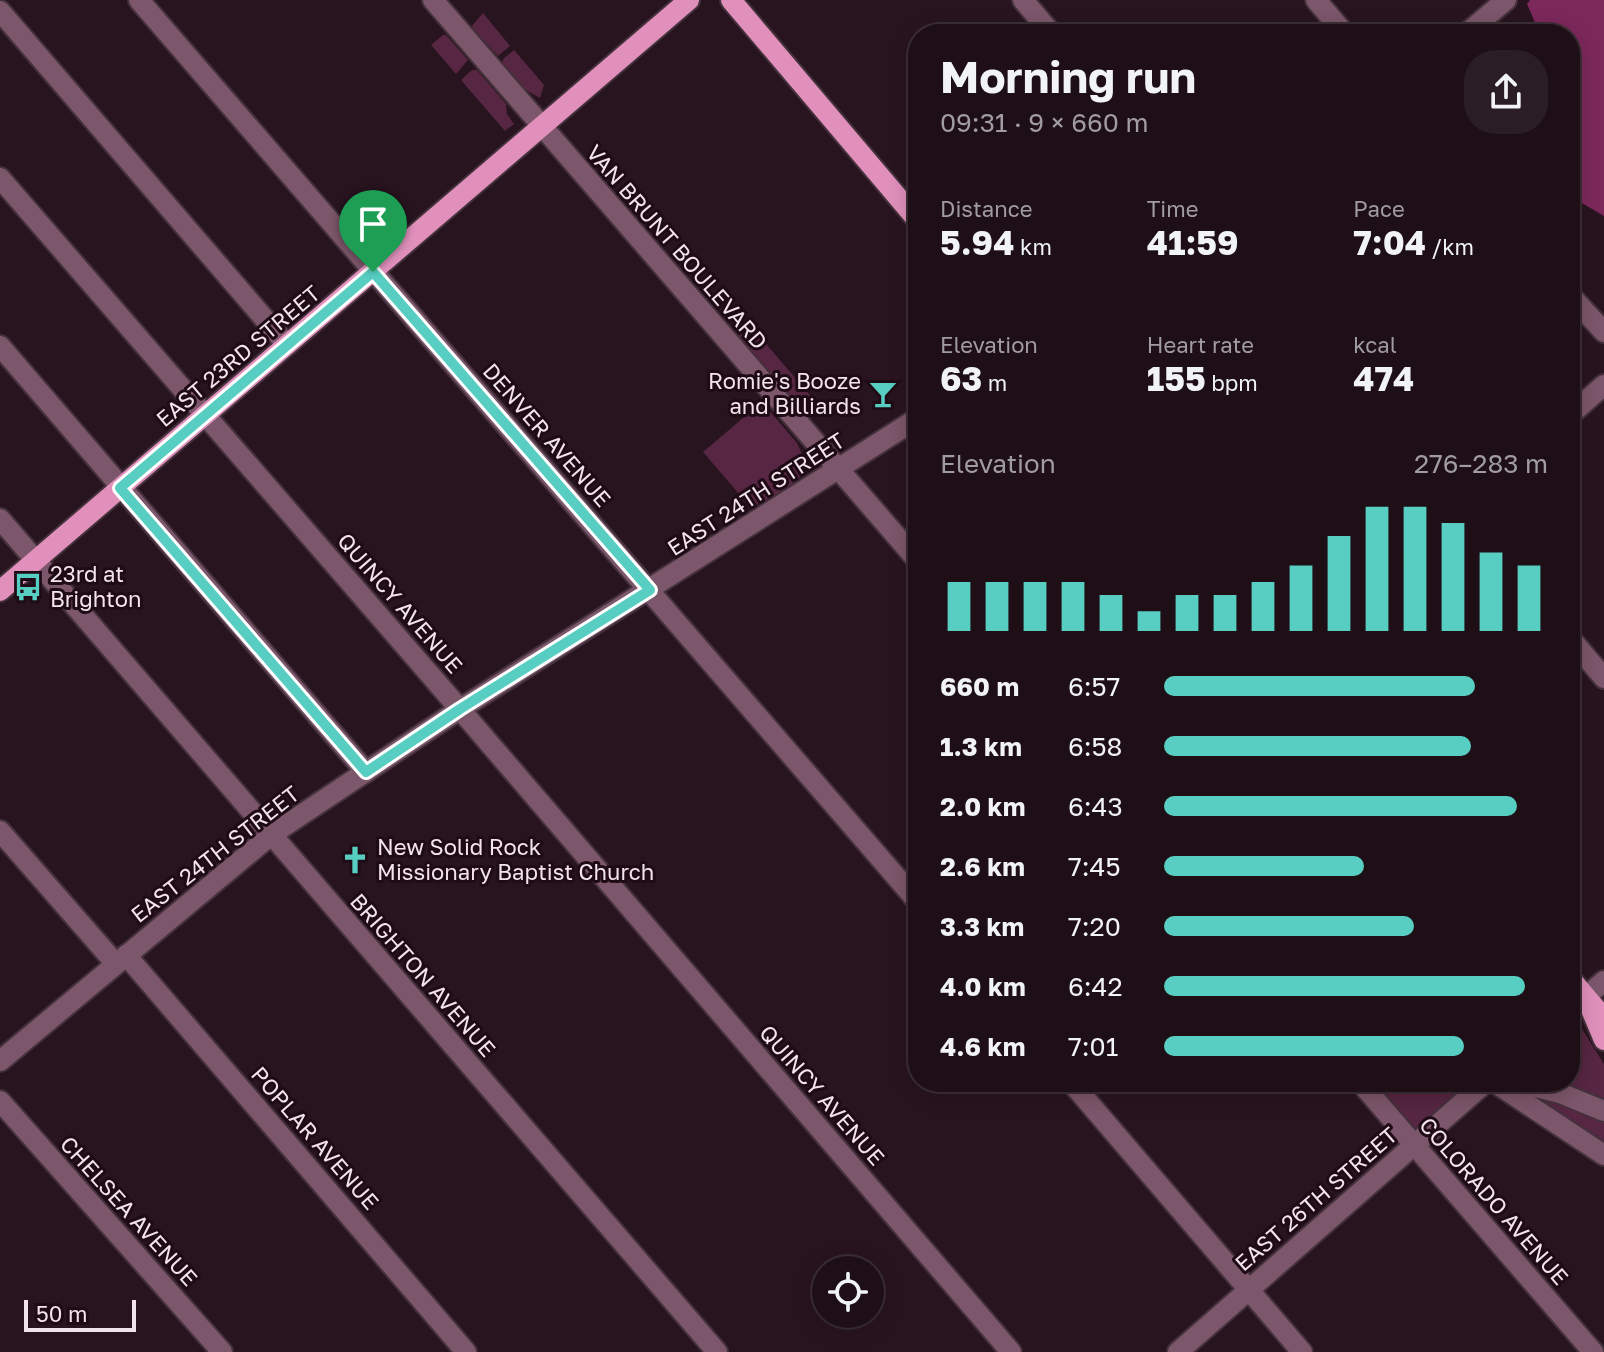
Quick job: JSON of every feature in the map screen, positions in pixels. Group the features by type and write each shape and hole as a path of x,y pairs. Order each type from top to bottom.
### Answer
{"main road":[{"name":"EAST 23RD STREET","path":"0,591 689,0"},
{"path":"731,0 908,209"},
{"path":"1580,1004 1604,1018"},
{"path":"1580,1006 1604,1040"}],"street":[{"name":"DENVER AVENUE","path":"139,0 908,890"},
{"name":"VAN BRUNT BOULEVARD","path":"433,0 908,549"},
{"path":"1023,0 1043,24"},
{"path":"1316,0 1336,24"},
{"path":"1478,24 1506,0"},
{"path":"0,11 287,345"},
{"name":"QUINCY AVENUE","path":"0,178 1011,1352"},
{"path":"1580,306 1604,332"},
{"path":"0,346 366,772"},
{"path":"1580,406 1604,385"},
{"name":"EAST 24TH STREET","path":"0,1061 271,835 460,709 908,424"},
{"name":"BRIGHTON AVENUE","path":"0,519 717,1352"},
{"path":"1580,650 1604,678"},
{"name":"POPLAR AVENUE","path":"0,831 121,960 466,1352"},
{"path":"1580,1001 1604,981"},
{"path":"1080,1092 1302,1352"},
{"name":"COLORADO AVENUE","path":"1369,1092 1593,1352"},
{"name":"EAST 26TH STREET","path":"1178,1352 1475,1092"},
{"path":"1509,1092 1604,1155"},
{"path":"1556,1092 1604,1111"},
{"name":"CHELSEA AVENUE","path":"0,1101 222,1352"}],"shaded area":[{"path":"1530,0 1604,0 1604,216 1580,202 1580,24 1536,24 1527,4"},
{"path":"483,13 510,46 498,56 471,27"},
{"path":"443,35 468,60 456,74 431,45"},
{"path":"514,50 544,85 540,98 524,89 502,64 503,59"},
{"path":"472,70 477,70 506,104 507,114 514,124 505,131 461,80"},
{"path":"749,324 815,401 801,410 738,337"},
{"path":"762,402 797,443 807,465 791,485 751,508 703,452"},
{"path":"1580,1026 1604,1064 1604,1102 1578,1092 1580,1092"},
{"path":"1379,1092 1460,1092 1416,1130 1412,1130"},
{"path":"1526,1092 1604,1118 1604,1149"}],"place":[{"name":"Romie's Booze and Billiards","path":"883,394"},
{"name":"23rd at Brighton","path":"28,587"},
{"name":"New Solid Rock Missionary Baptist Church","path":"355,860"}],"route":[{"path":"373,272 650,590 366,772 120,488 373,272"}]}
